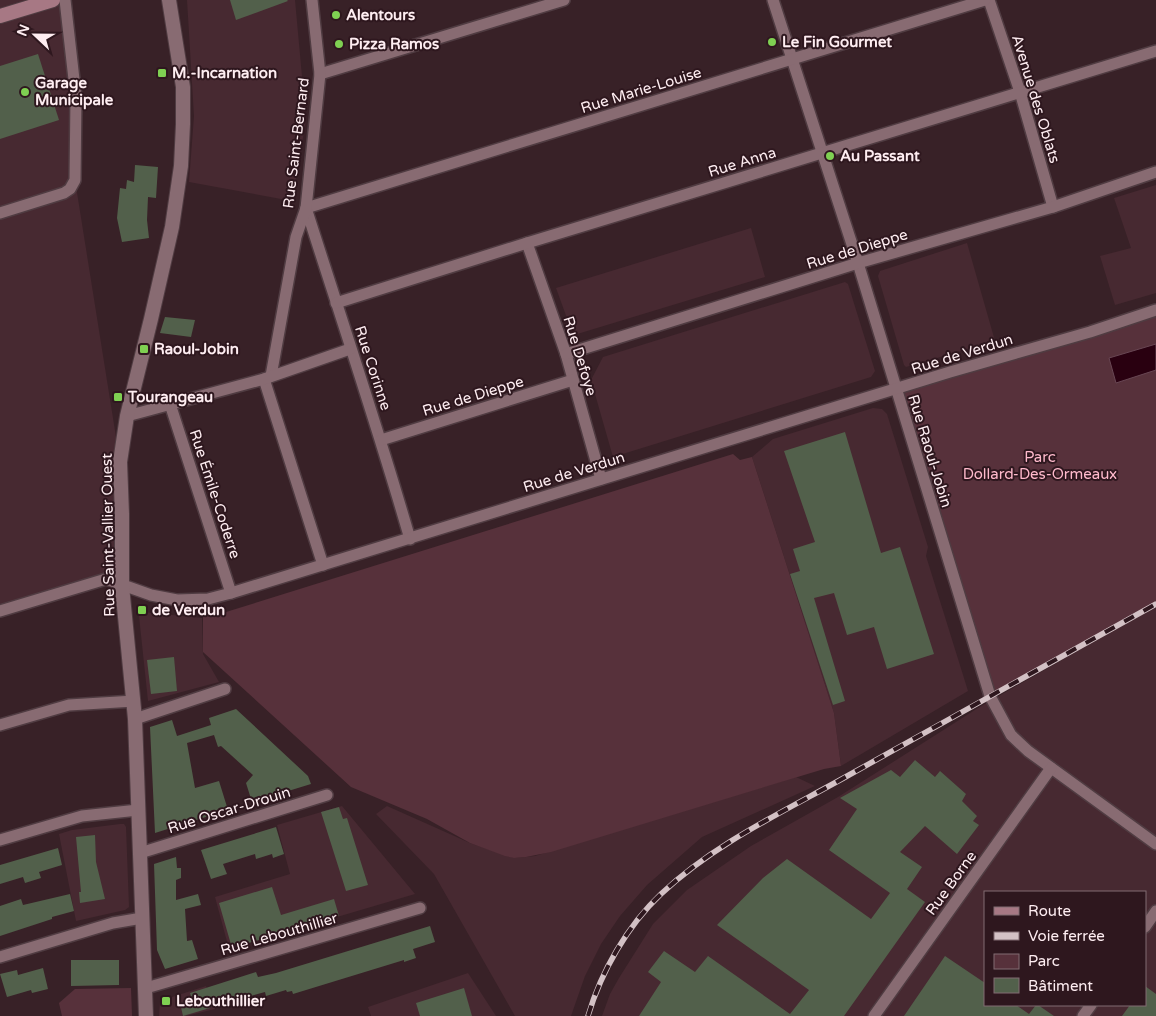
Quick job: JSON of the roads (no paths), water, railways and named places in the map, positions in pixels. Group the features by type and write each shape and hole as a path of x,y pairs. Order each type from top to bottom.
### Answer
{"main road":[{"path":"0,16 53,0"}],"street":[{"path":"0,213 64,193 70,189 75,180 76,97 66,0"},
{"name":"Rue Saint-Vallier Ouest","path":"146,1016 134,701 122,586 120,462 127,416 174,218 182,160 183,87 169,0"},
{"name":"Rue Saint-Bernard","path":"312,0 320,74 306,208 296,237 267,377 323,565"},
{"path":"320,74 564,0"},
{"name":"Rue Raoul-Jobin","path":"773,0 858,263 990,696 1011,735 1028,751 1156,844"},
{"name":"Rue Marie-Louise","path":"306,208 987,0"},
{"name":"Avenue des Oblats","path":"987,0 1020,92 1053,207"},
{"name":"Rue Anna","path":"336,302 1156,51"},
{"name":"Rue de Dieppe","path":"566,354 858,263 1053,207 1156,172"},
{"name":"Rue Corinne","path":"306,208 350,349 381,440 410,539"},
{"name":"Rue Defoye","path":"527,243 566,354 601,479"},
{"name":"Rue de Verdun","path":"0,611 106,578 122,586 150,595 177,600 208,599 410,539 950,372 1090,332 1156,310"},
{"path":"127,416 267,377 350,349"},
{"name":"Rue de Dieppe","path":"381,440 573,380"},
{"name":"Rue Émile-Coderre","path":"170,404 231,593"},
{"path":"135,719 225,689"},
{"path":"0,725 70,705 134,701"},
{"name":"Rue Borne","path":"874,1016 1051,768"},
{"name":"Rue Oscar-Drouin","path":"140,853 327,795"},
{"path":"0,840 82,816 138,810"},
{"name":"Rue Lebouthillier","path":"146,988 420,908"},
{"path":"1146,925 1156,910"},
{"path":"0,957 112,923 142,918"}],"railway":[{"path":"588,1016 593,999 608,966 637,920 661,894 704,859 751,829 1156,604"}],"place":[{"name":"Alentours","path":"336,15"},
{"name":"Le Fin Gourmet","path":"772,42"},
{"name":"Pizza Ramos","path":"339,44"},
{"name":"M.-Incarnation","path":"162,73"},
{"name":"Garage Municipale","path":"25,92"},
{"name":"Au Passant","path":"830,156"},
{"name":"Raoul-Jobin","path":"144,349"},
{"name":"Tourangeau","path":"118,397"},
{"name":"de Verdun","path":"142,610"},
{"name":"Lebouthillier","path":"166,1001"}],"park label":[{"name":"Parc Dollard-Des-Ormeaux","path":"1040,466"}]}
